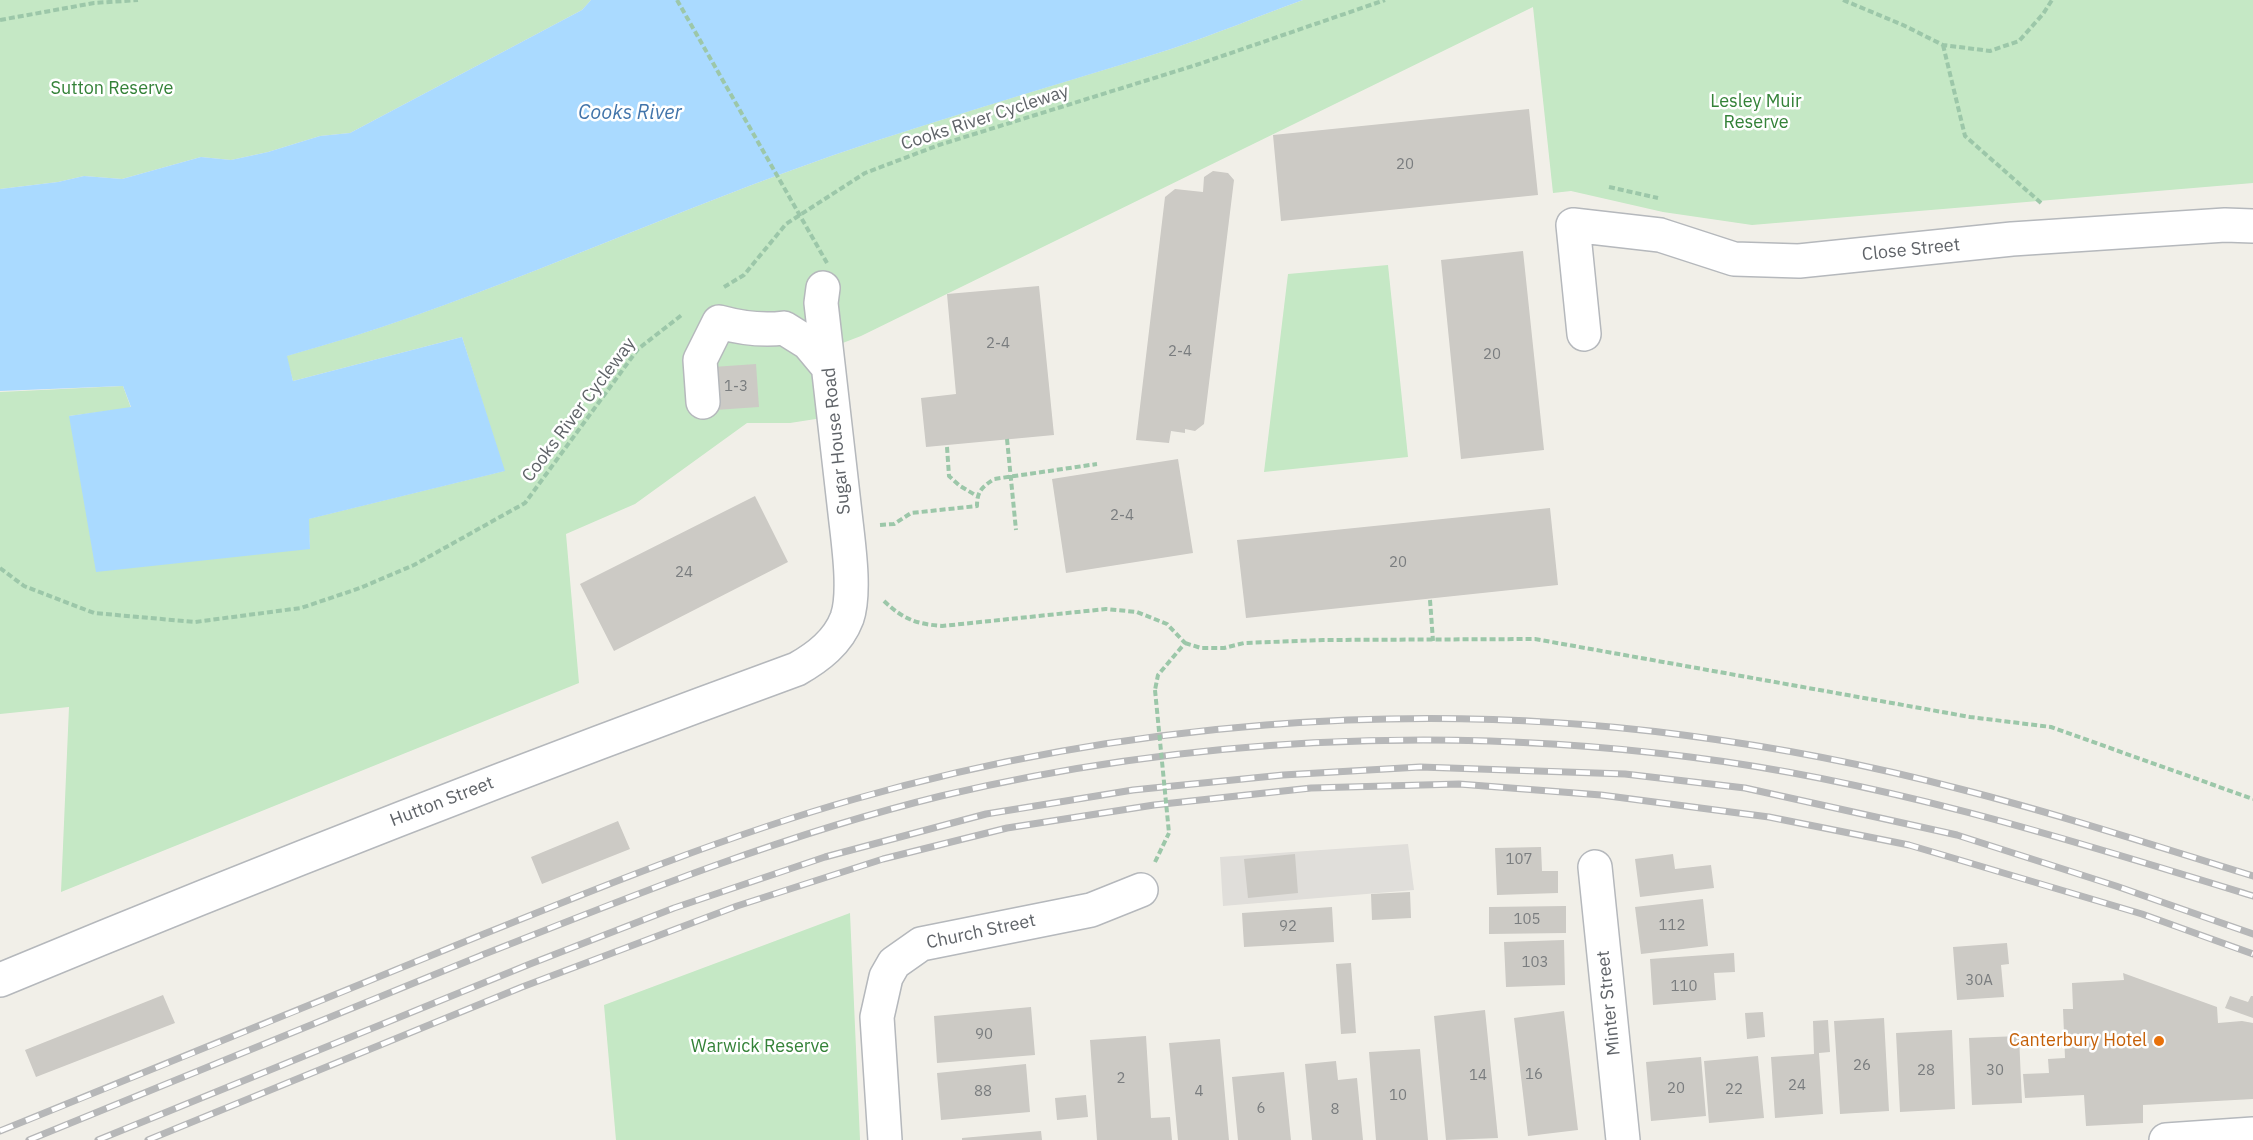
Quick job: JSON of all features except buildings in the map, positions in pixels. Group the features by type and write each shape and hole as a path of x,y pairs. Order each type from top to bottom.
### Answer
{"street":[{"name":"Close Street","path":"1584,334 1573,225 1660,235 1734,259 1799,261 2012,239 2225,225 2253,226"},
{"name":"Sugar House Road","path":"825,276 821,303 846,527 851,595"},
{"path":"703,402 700,360 719,322 745,328 770,330 784,328 808,343 828,367"},
{"name":"Hutton Street","path":"0,980 232,884 591,745 797,669 818,657 834,641 847,618 851,595"},
{"name":"Minter Street","path":"1595,867 1623,1140"},
{"name":"Church Street","path":"885,1140 877,1017 886,977 894,963 921,944 1091,910 1142,890"},
{"path":"2166,1140 2253,1134"}],"path":[{"path":"0,20 94,3 138,0"},
{"path":"677,0 825,276"},
{"name":"Cooks River Cycleway","path":"715,293 744,275 786,224 865,173 939,145 1196,65 1385,0"},
{"path":"1843,0 1903,25 1943,45 1990,51 2019,41 2052,0"},
{"path":"1943,45 1965,136 2043,205"},
{"path":"1609,187 1662,199"},
{"name":"Cooks River Cycleway","path":"0,568 24,586 94,613 195,622 301,608 360,588 414,566 525,503 638,349 686,311"},
{"path":"1007,439 1016,530"},
{"path":"947,447 949,476 977,496"},
{"path":"846,527 894,524 911,513 977,506 977,496 981,487 994,479 1096,464"},
{"path":"851,595 874,592 899,615 923,625 942,626 1106,609 1137,612 1167,624 1185,643 1201,648 1224,648 1256,642 1535,639 1970,717 2051,727 2253,799"},
{"path":"1430,600 1433,640"},
{"path":"1170,833 1155,690 1158,675 1185,643"}],"shaded area":[{"path":"1408,844 1414,890 1223,906 1220,857"}],"green space":[{"name":"Sutton Reserve","path":"0,0 591,0 582,10 350,133 320,136 268,152 231,160 201,157 122,179 84,176 58,182 0,189"},
{"name":"Lesley Muir Reserve","path":"1303,0 2253,0 2253,183 1752,225 1663,212 1571,191 1553,193 1533,7 861,336 827,349 835,416 790,423 747,423 635,504 566,534 579,683 61,892 69,707 0,714 0,392 123,386 131,408 69,416 310,548 308,519 504,471 462,337 293,381 286,356 350,337 475,294 722,196 832,156 1171,49"},
{"path":"1388,265 1408,457 1264,472 1288,274"},
{"name":"Warwick Reserve","path":"850,913 860,1140 616,1140 604,1005"}],"water":[{"name":"Cooks River","path":"591,0 1303,0 1171,49 832,156 722,196 476,294 351,337 287,356 293,381 462,337 505,471 309,519 310,549 96,572 69,416 131,407 123,386 0,391 0,189 58,182 84,176 122,179 201,157 231,160 268,152 320,136 350,133 582,10"}],"railway":[{"path":"0,1131 548,908 751,832 855,799 955,773 1058,752 1161,736 1266,725 1370,719 1475,719 1580,724 1683,735 1753,745 1926,780 2070,820 2253,876"},
{"path":"29,1140 537,933 650,889 823,829 941,796 1033,776 1126,761 1220,750 1314,743 1408,740 1502,741 1596,747 1690,757 1762,768 1904,796 2044,833 2253,896"},
{"path":"98,1140 530,964 674,908 825,857 986,814 1133,790 1283,775 1420,767 1625,774 1745,788 1957,835 2116,886 2253,934"},
{"path":"148,1140 522,987 737,906 883,859 1007,828 1154,805 1311,788 1459,784 1601,795 1769,817 1909,845 2142,914 2253,954"}],"place":[{"name":"Canterbury Hotel","path":"2159,1041"}]}
